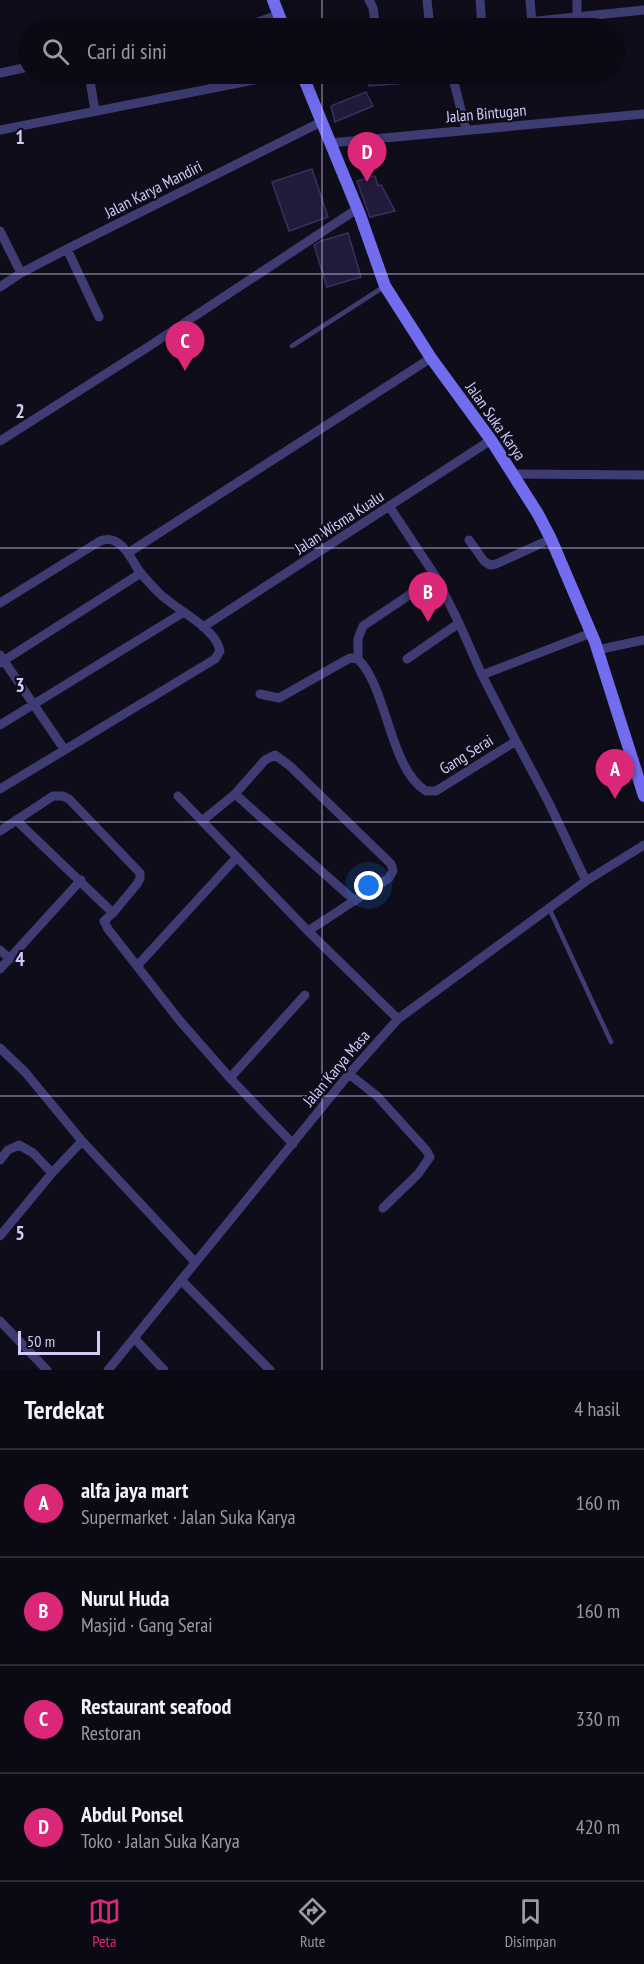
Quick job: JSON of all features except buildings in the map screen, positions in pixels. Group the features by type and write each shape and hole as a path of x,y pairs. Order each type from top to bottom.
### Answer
{"main road":[{"path":"273,0 275,16"},
{"name":"Jalan Suka Karya","path":"306,84 357,209 385,286 431,358 514,474 551,539 591,633 644,796"}],"street":[{"path":"427,0 429,18"},
{"path":"480,0 481,18"},
{"path":"530,0 532,18"},
{"path":"577,0 577,17"},
{"path":"630,0 630,12"},
{"path":"372,2 374,18"},
{"path":"568,18 644,10"},
{"path":"269,18 275,16"},
{"path":"0,73 18,69"},
{"path":"90,84 95,111"},
{"path":"0,130 234,84"},
{"path":"454,84 466,130"},
{"name":"Jalan Bintugan","path":"330,143 644,114"},
{"name":"Jalan Karya Mandiri","path":"0,287 21,273 67,249 321,122"},
{"path":"0,441 148,347 357,209"},
{"path":"0,231 21,273"},
{"path":"67,249 99,317"},
{"path":"128,553 431,358"},
{"name":"Jalan Wisma Kualu","path":"203,627 491,440"},
{"path":"514,474 644,475"},
{"path":"389,506 435,577 516,741"},
{"path":"0,603 104,539 116,541 159,594 203,627 218,644 220,651 215,659 0,789"},
{"path":"469,540 484,561 490,565 551,539"},
{"path":"64,749 1,660 141,573"},
{"path":"260,694 279,698 350,658 358,659 358,639 363,626 435,577"},
{"path":"0,725 184,612"},
{"path":"407,659 459,622"},
{"path":"482,675 591,633"},
{"path":"597,650 644,640"},
{"name":"Gang Serai","path":"358,659 366,668 372,681 399,753 409,773 426,791 436,791 516,741 586,881"},
{"path":"202,821 235,794 270,757 277,756 391,864 393,871 389,878 308,931"},
{"path":"235,794 355,901"},
{"path":"0,831 53,796 63,796 69,799 140,873 137,885 105,919 106,926 180,1021 293,1144"},
{"path":"178,796 308,931 398,1019"},
{"path":"16,820 113,913"},
{"name":"Jalan Karya Masa","path":"108,1370 349,1074 398,1019 586,881 644,845"},
{"path":"137,966 237,857"},
{"path":"0,969 81,880"},
{"path":"0,950 10,959"},
{"path":"230,1078 305,995"},
{"path":"0,1048 25,1072 82,1141 195,1262"},
{"path":"349,1074 377,1096 430,1157 418,1174 383,1208"},
{"path":"0,1236 52,1173 82,1141"},
{"path":"0,1160 14,1147 22,1146 33,1153 52,1173"},
{"path":"181,1280 270,1370"},
{"path":"0,1321 48,1370"},
{"path":"135,1339 164,1370"}],"lane":[{"path":"292,345 385,286"},
{"path":"549,908 611,1042"}],"place":[{"name":"Abdul Ponsel","path":"367,182"},
{"name":"Restaurant seafood","path":"185,371"},
{"name":"Nurul Huda","path":"428,622"},
{"name":"alfa jaya mart","path":"615,799"}]}
